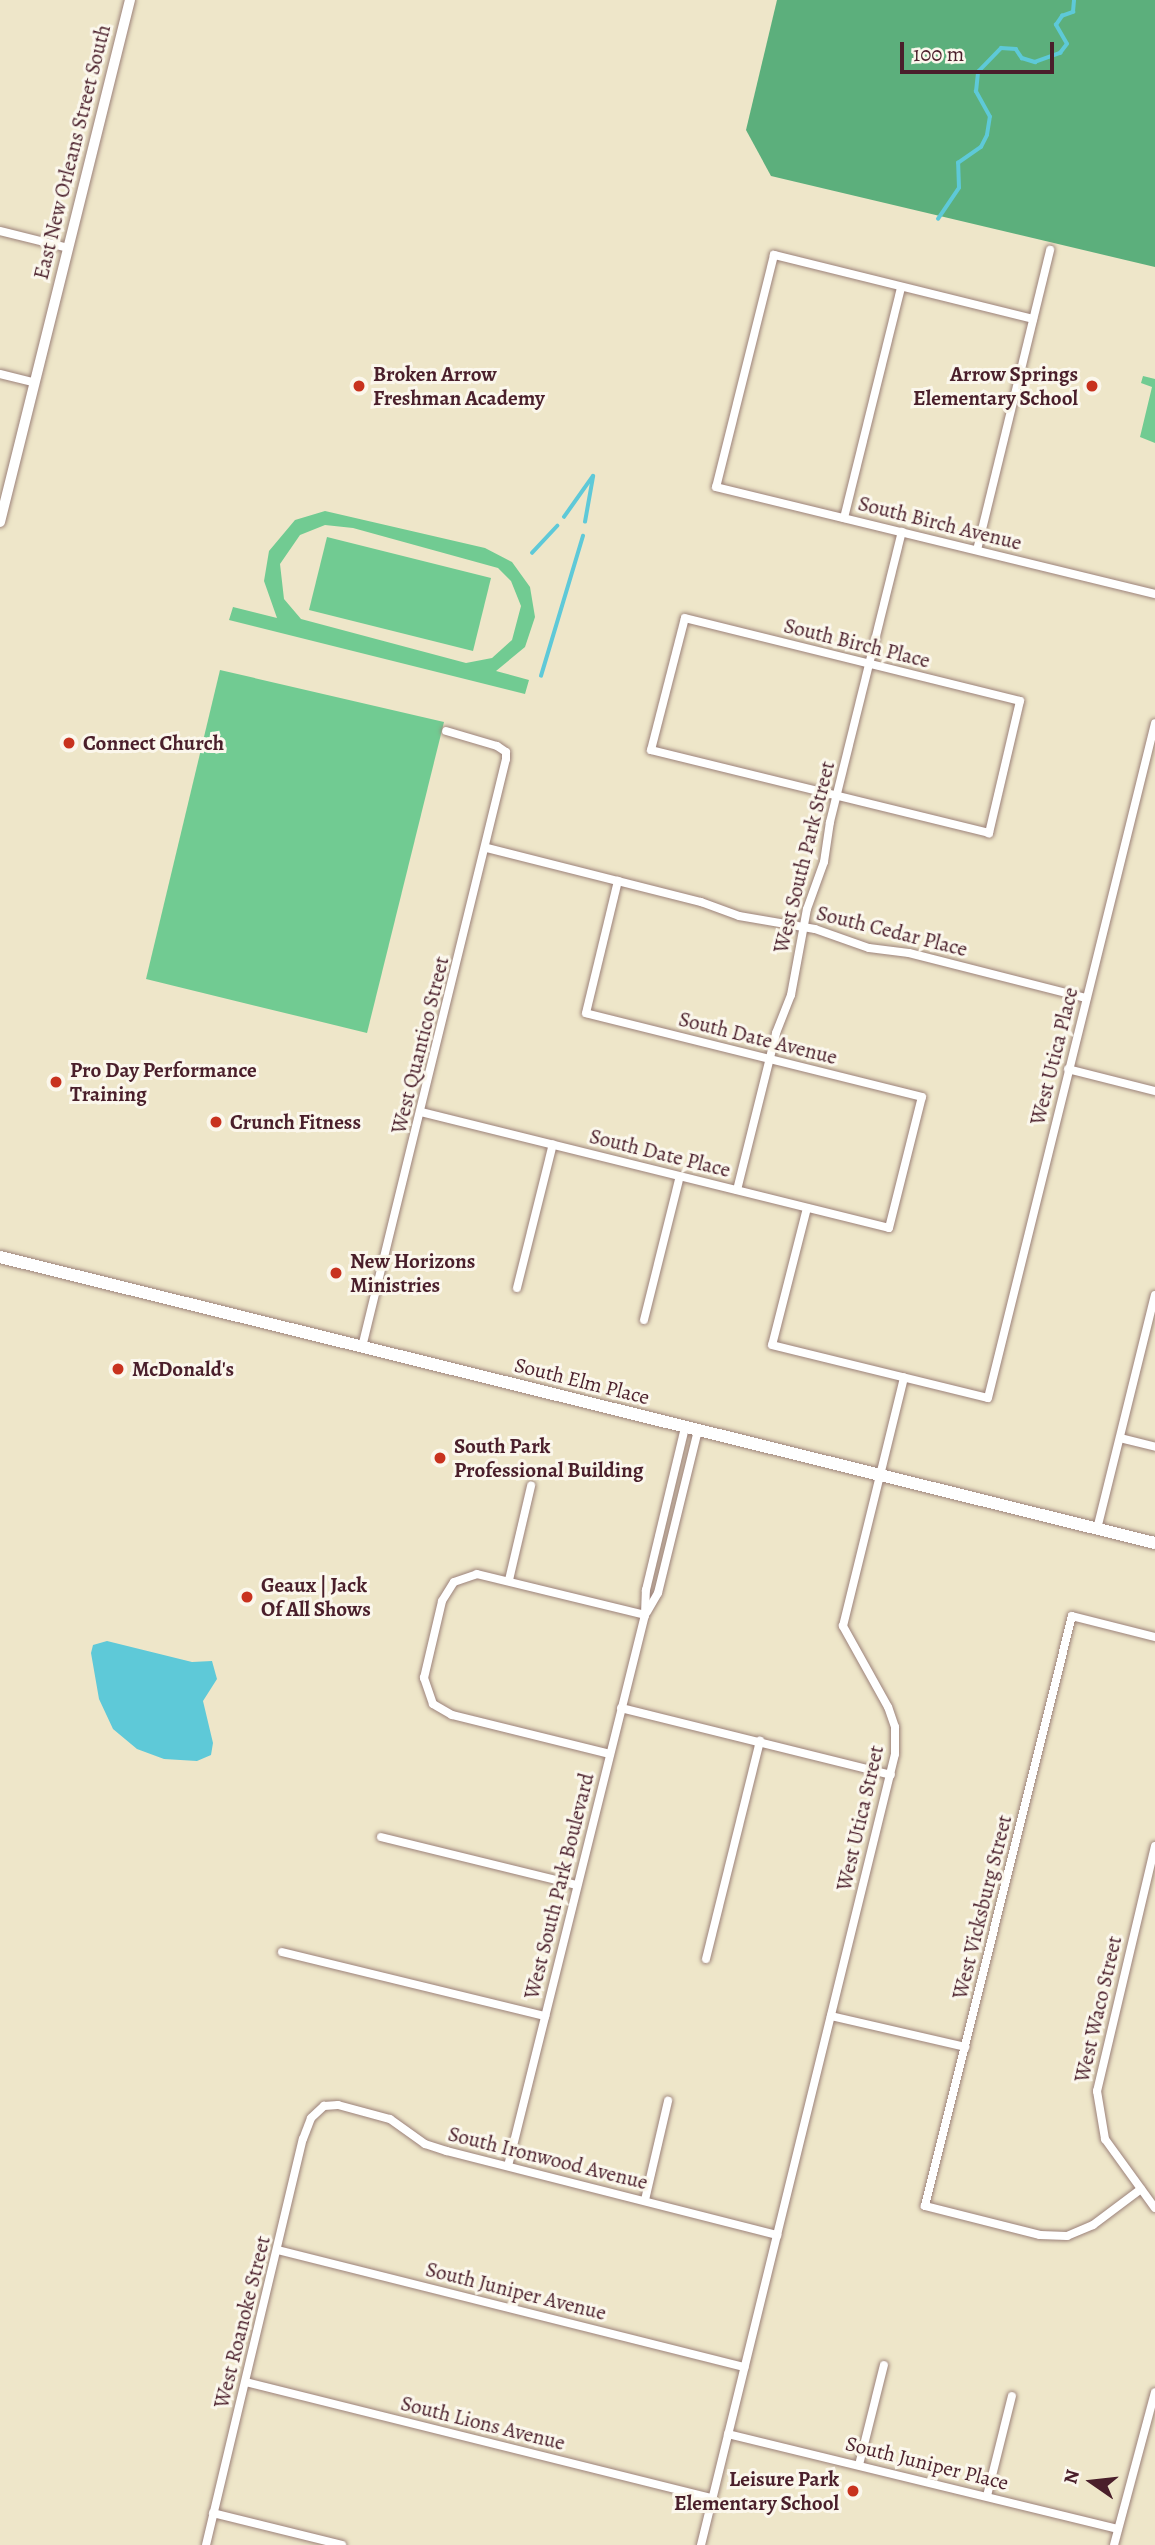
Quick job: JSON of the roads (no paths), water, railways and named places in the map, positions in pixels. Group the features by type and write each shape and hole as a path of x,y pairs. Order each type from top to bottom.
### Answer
{"main road":[{"path":"116,0 130,2"},
{"name":"East New Orleans Street South","path":"0,522 130,2"},
{"name":"South Elm Place","path":"0,1257 1155,1543"}],"street":[{"path":"0,231 68,248"},
{"path":"977,550 1050,250"},
{"name":"South Birch Avenue","path":"901,287 774,255 716,487 1155,594"},
{"path":"844,518 901,287 1033,319"},
{"path":"0,374 35,383"},
{"name":"West South Park Street","path":"737,1190 769,1059 791,995 803,927 824,862 836,796 902,532"},
{"name":"South Birch Place","path":"685,618 869,664 1020,701 989,833 651,750 685,618"},
{"name":"West Utica Place","path":"904,1377 988,1398 1155,723"},
{"name":"West Quantico Street","path":"362,1347 487,848 506,752 446,731"},
{"name":"South Cedar Place","path":"487,848 618,881 739,916 803,927 869,948 909,953 1086,998"},
{"name":"South Date Avenue","path":"618,881 586,1013 922,1097 890,1228"},
{"path":"1068,1069 1155,1091"},
{"name":"South Date Place","path":"421,1112 890,1228"},
{"path":"517,1288 553,1144"},
{"path":"644,1320 680,1176"},
{"path":"807,1208 772,1345 904,1377"},
{"path":"1097,1529 1155,1295"},
{"name":"West Utica Street","path":"701,2545 891,1775 896,1740 892,1717 843,1626 904,1377"},
{"name":"West South Park Boulevard","path":"508,2166 645,1615 646,1590 692,1428"},
{"path":"1120,1438 1155,1447"},
{"path":"509,1580 531,1486"},
{"path":"610,1754 452,1715 433,1704 424,1678 442,1601 454,1582 477,1574 645,1615"},
{"name":"West Vicksburg Street","path":"1141,2189 1093,2225 1067,2236 1040,2235 925,2206 1072,1616 1155,1637"},
{"path":"621,1708 891,1775"},
{"path":"706,1959 760,1741"},
{"path":"381,1837 577,1885"},
{"name":"West Waco Street","path":"1155,1846 1097,2091 1105,2139 1155,2208"},
{"path":"282,1952 545,2016"},
{"path":"831,2016 965,2047"},
{"path":"645,2200 668,2101"},
{"name":"South Ironwood Avenue","path":"318,2110 338,2105 378,2115 425,2144 777,2235"},
{"name":"West Roanoke Street","path":"206,2545 303,2139 318,2110"},
{"name":"South Juniper Avenue","path":"278,2249 745,2367"},
{"path":"859,2465 884,2365"},
{"name":"South Lions Avenue","path":"246,2382 712,2498"},
{"path":"1114,2545 1155,2392"},
{"path":"988,2496 1012,2396"},
{"name":"South Juniper Place","path":"728,2434 1118,2529"},
{"path":"214,2513 342,2545"}],"water":[{"path":"107,1641 192,1662 212,1661 217,1679 203,1701 213,1743 211,1755 197,1761 164,1759 137,1749 113,1729 99,1699 91,1653 93,1645"}],"waterway":[{"path":"938,219 959,188 958,163 981,147 987,135 990,117 976,92 978,72 1001,48 1016,49 1022,58 1035,62 1060,53 1067,44 1056,25 1062,16 1073,12 1074,0"},
{"path":"564,517 593,476"},
{"path":"585,522 593,477"},
{"path":"532,553 557,526"},
{"path":"541,676 583,536"}],"place":[{"name":"Broken Arrow Freshman Academy","path":"359,386"},
{"name":"Arrow Springs Elementary School","path":"1092,386"},
{"name":"Connect Church","path":"69,743"},
{"name":"Pro Day Performance Training","path":"56,1082"},
{"name":"Crunch Fitness","path":"216,1122"},
{"name":"New Horizons Ministries","path":"336,1273"},
{"name":"McDonald's","path":"118,1369"},
{"name":"South Park Professional Building","path":"440,1458"},
{"name":"Geaux | Jack Of All Shows","path":"247,1597"},
{"name":"Leisure Park Elementary School","path":"853,2491"}]}
